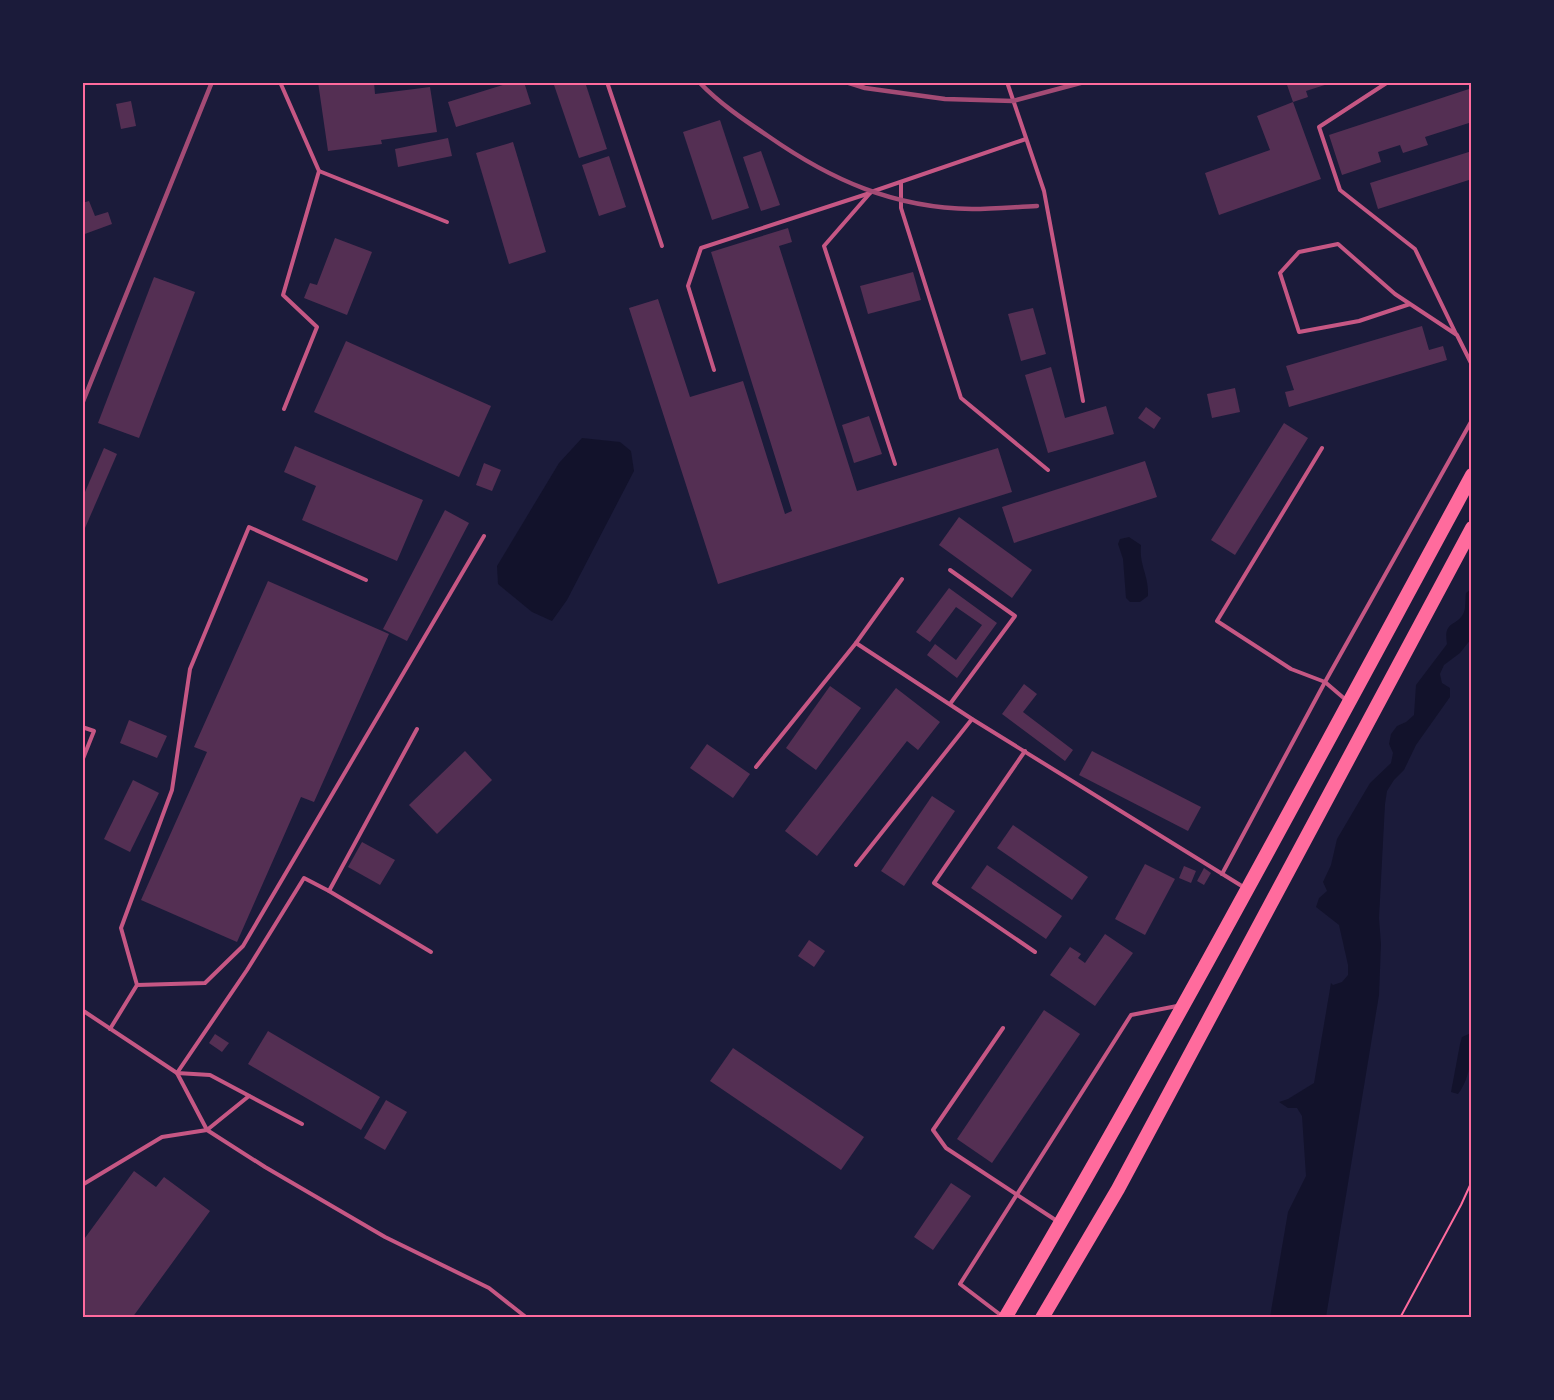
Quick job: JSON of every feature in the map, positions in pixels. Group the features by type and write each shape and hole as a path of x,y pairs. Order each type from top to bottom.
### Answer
{"highway":[{"path":"1005,1317 1060,1224 1248,890 1472,475"},
{"path":"1042,1317 1118,1189 1472,528"}],"lane":[{"path":"280,82 320,171 283,295 317,327 284,409"},
{"path":"607,82 662,246"},
{"path":"1007,82 1044,190 1083,401"},
{"path":"1388,82 1319,127 1340,190 1416,249 1472,364"},
{"path":"714,370 688,286 701,248 1026,139"},
{"path":"320,171 447,222"},
{"path":"901,182 901,208 961,398 1048,470"},
{"path":"871,192 824,246 895,464"},
{"path":"1410,304 1359,321 1299,332 1280,273 1299,252 1338,244 1395,294 1457,335"},
{"path":"1222,874 1325,682 1472,420"},
{"path":"1322,448 1217,621 1291,669 1325,682 1348,703"},
{"path":"110,1029 137,985 121,928 172,790 190,669 249,527 366,580"},
{"path":"137,985 205,983 243,946 484,536"},
{"path":"950,570 1015,616 950,704"},
{"path":"756,767 856,643 902,579"},
{"path":"856,643 972,719 1248,890"},
{"path":"856,865 972,719"},
{"path":"82,727 94,731 82,761"},
{"path":"329,891 417,729"},
{"path":"1025,752 934,884 1035,952"},
{"path":"177,1073 247,970 304,878 431,952"},
{"path":"1005,1317 960,1284 1131,1015 1184,1005"},
{"path":"82,1010 177,1073 207,1130 265,1167 385,1237 489,1288 527,1317"},
{"path":"1003,1028 933,1130 946,1148 1060,1224"},
{"path":"177,1073 210,1075 302,1124"},
{"path":"82,1185 162,1137 207,1130 249,1096"}],"path":[{"path":"1400,1317 1472,1181"}],"shaded area":[{"path":"582,438 620,442 631,451 634,471 567,600 552,621 532,612 498,584 497,566 559,463"},
{"path":"1129,537 1141,545 1141,559 1148,596 1140,602 1130,602 1126,598 1123,559 1118,544 1120,539"},
{"path":"1471,589 1471,639 1460,653 1444,665 1440,674 1442,683 1450,688 1450,697 1416,745 1404,770 1387,791 1379,918 1381,944 1379,995 1326,1317 1270,1317 1288,1212 1306,1176 1302,1116 1297,1108 1288,1108 1279,1102 1314,1083 1331,983 1333,985 1342,982 1348,975 1339,925 1316,907 1319,898 1327,891 1323,882 1331,865 1337,839 1370,783 1391,763 1393,753 1389,744 1391,734 1397,726 1414,715 1416,685 1447,644 1447,631 1464,612 1466,593"},
{"path":"1471,1033 1470,1065 1466,1080 1458,1094 1451,1092 1460,1044 1462,1037"}],"building":[{"path":"318,82 374,82 375,94 430,87 437,132 381,140 382,144 328,151"},
{"path":"512,82 524,82 531,104 456,127 448,102"},
{"path":"553,82 585,82 607,149 579,158"},
{"path":"1286,82 1331,83 1306,91 1308,97 1293,102"},
{"path":"1472,88 1472,122 1425,137 1428,145 1403,153 1400,145 1378,152 1381,162 1342,175 1329,135"},
{"path":"131,101 136,126 121,129 116,104"},
{"path":"1293,102 1321,179 1219,215 1205,173 1270,150 1257,116"},
{"path":"720,120 749,208 712,220 683,132"},
{"path":"448,138 452,156 398,167 395,149"},
{"path":"513,142 546,252 509,264 476,153"},
{"path":"761,151 780,205 761,211 743,157"},
{"path":"1472,151 1472,179 1378,209 1370,183"},
{"path":"609,156 626,207 599,216 582,165"},
{"path":"89,201 95,216 108,212 112,224 82,235 82,203"},
{"path":"788,228 792,242 779,246 857,491 998,448 1012,492 718,584 629,308 658,299 690,397 743,381 785,514 792,511 711,252"},
{"path":"335,238 372,252 347,315 304,298 310,283 317,285"},
{"path":"913,272 921,300 868,314 860,286"},
{"path":"154,277 195,292 139,438 98,423"},
{"path":"1033,308 1046,354 1021,361 1008,314"},
{"path":"1422,326 1429,350 1443,346 1447,360 1289,407 1285,392 1294,390 1286,366"},
{"path":"346,341 491,406 459,477 314,412"},
{"path":"1051,367 1065,418 1106,406 1114,434 1048,453 1025,375"},
{"path":"1235,388 1240,412 1212,418 1207,394"},
{"path":"1146,407 1161,418 1154,429 1138,418"},
{"path":"869,416 882,454 854,463 842,425"},
{"path":"1284,423 1308,438 1235,555 1211,540"},
{"path":"295,446 423,500 397,561 302,520 316,486 284,472"},
{"path":"104,448 117,454 82,535 82,499"},
{"path":"1145,461 1157,497 1014,543 1002,507"},
{"path":"484,463 501,470 492,491 476,485"},
{"path":"445,510 469,523 407,641 383,629"},
{"path":"959,517 1032,570 1012,598 939,545"},
{"path":"268,581 389,634 314,802 301,797 237,942 141,900 207,752 194,747"},
{"path":"949,588 997,623 957,678 927,655 935,644 956,660 982,625 956,607 930,642 916,632"},
{"path":"1024,684 1037,694 1023,712 1073,750 1065,761 1002,714"},
{"path":"830,686 861,708 816,770 786,748"},
{"path":"896,688 940,722 918,750 907,741 817,856 785,831"},
{"path":"129,720 167,736 157,758 120,743"},
{"path":"707,744 750,774 733,798 690,768"},
{"path":"465,751 492,780 437,834 409,805"},
{"path":"1092,751 1201,807 1188,831 1079,775"},
{"path":"133,780 159,793 130,852 104,839"},
{"path":"932,796 955,811 904,886 881,871"},
{"path":"1013,825 1088,877 1072,900 997,848"},
{"path":"362,842 395,860 380,885 348,867"},
{"path":"1145,864 1175,879 1145,935 1115,919"},
{"path":"987,865 1062,916 1046,939 971,888"},
{"path":"1184,866 1196,871 1191,883 1179,878"},
{"path":"1204,868 1211,873 1204,885 1197,881"},
{"path":"1105,934 1133,953 1095,1006 1050,975 1070,947 1081,954 1078,958 1085,963"},
{"path":"809,940 825,951 814,967 798,956"},
{"path":"1044,1010 1080,1034 992,1163 957,1139"},
{"path":"268,1031 380,1097 361,1130 248,1064"},
{"path":"215,1034 229,1043 222,1052 209,1043"},
{"path":"733,1048 864,1137 841,1170 710,1081"},
{"path":"386,1100 407,1112 385,1150 364,1138"},
{"path":"134,1171 156,1187 164,1177 210,1211 132,1318 82,1318 82,1242"},
{"path":"951,1183 971,1196 933,1250 914,1237"}],"railway":[{"path":"82,85 86,82"},
{"path":"82,404 212,82"},
{"path":"699,82 732,111 792,152 815,166 864,189 916,203 943,207 980,209 1037,206"},
{"path":"846,82 865,88 945,99 1013,101 1084,82"}]}
